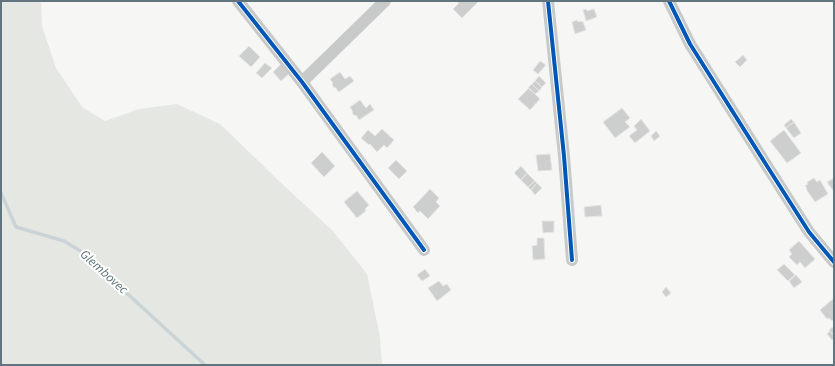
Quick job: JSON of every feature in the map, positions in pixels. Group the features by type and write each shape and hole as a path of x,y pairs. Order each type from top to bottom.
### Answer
{"street":[{"path":"238,1 302,82 424,250"},
{"path":"302,82 385,1"},
{"path":"548,1 564,156 572,260"},
{"path":"669,1 690,44 766,166 809,232 834,262"}],"shaded area":[{"path":"1,1 41,1 42,26 56,68 82,107 105,121 139,109 177,104 220,124 333,231 367,274 380,337 382,365 1,365"}],"building":[{"path":"457,2 478,2 462,18 453,9 459,3"},
{"path":"586,9 587,11 594,9 597,17 586,21 583,10"},
{"path":"577,20 578,22 583,22 586,30 575,34 572,22"},
{"path":"249,46 260,57 251,67 239,56"},
{"path":"743,55 747,60 740,67 735,62"},
{"path":"540,61 546,65 538,74 533,70"},
{"path":"265,63 272,68 262,78 256,73"},
{"path":"282,63 290,73 281,81 273,72"},
{"path":"340,72 345,79 350,76 354,81 339,92 335,87 334,88 330,79"},
{"path":"539,76 546,83 542,87 535,81"},
{"path":"535,81 542,87 539,91 532,84"},
{"path":"532,84 539,91 535,94 528,88"},
{"path":"529,88 540,99 530,110 518,99"},
{"path":"360,100 366,108 370,104 374,110 359,120 356,115 355,116 352,113 353,112 350,107"},
{"path":"622,108 630,118 625,122 630,127 615,138 603,122"},
{"path":"641,119 650,131 635,143 629,136 637,130 634,126"},
{"path":"791,119 794,122 786,128 784,125"},
{"path":"794,122 801,133 794,138 786,128"},
{"path":"382,129 394,140 387,148 384,145 377,152 370,144 369,145 361,138 368,130 375,136"},
{"path":"784,130 801,153 787,163 770,141"},
{"path":"656,131 660,136 654,141 651,136"},
{"path":"322,152 335,166 324,177 311,163"},
{"path":"550,154 552,170 538,171 536,155"},
{"path":"396,160 407,171 399,179 388,168"},
{"path":"521,166 527,173 521,180 514,173"},
{"path":"527,173 535,181 528,187 521,180"},
{"path":"814,178 817,182 820,180 828,194 815,202 805,186 808,184 807,182"},
{"path":"834,178 834,192 827,182"},
{"path":"535,181 537,183 531,190 528,187"},
{"path":"537,183 542,188 535,195 531,190"},
{"path":"430,189 439,198 436,202 440,206 428,219 420,211 418,213 413,207"},
{"path":"357,191 369,205 365,209 366,211 357,218 344,202"},
{"path":"601,205 602,216 585,217 584,207"},
{"path":"542,221 554,221 554,232 543,233"},
{"path":"537,238 544,238 545,259 533,260 532,246 537,245"},
{"path":"799,241 815,259 805,268 800,262 797,265 789,257 792,254 789,250"},
{"path":"784,264 795,275 788,281 777,270"},
{"path":"425,269 430,276 422,281 417,275"},
{"path":"796,275 802,282 794,288 789,281"},
{"path":"439,281 443,286 447,284 451,290 437,301 428,288"},
{"path":"666,287 671,293 666,297 662,292"},
{"path":"834,298 834,319 832,321 829,318 827,319 820,310"},
{"path":"834,326 834,336 829,330"},
{"path":"830,331 834,336 832,340 827,334"}],"waterway":[{"name":"Glembovec","path":"1,193 16,227 64,241 82,252 205,365"}],"cycle path":[{"path":"238,1 302,82 424,250"},
{"path":"548,1 564,156 572,260"},
{"path":"669,1 690,44 767,166 809,232 834,262"}]}
